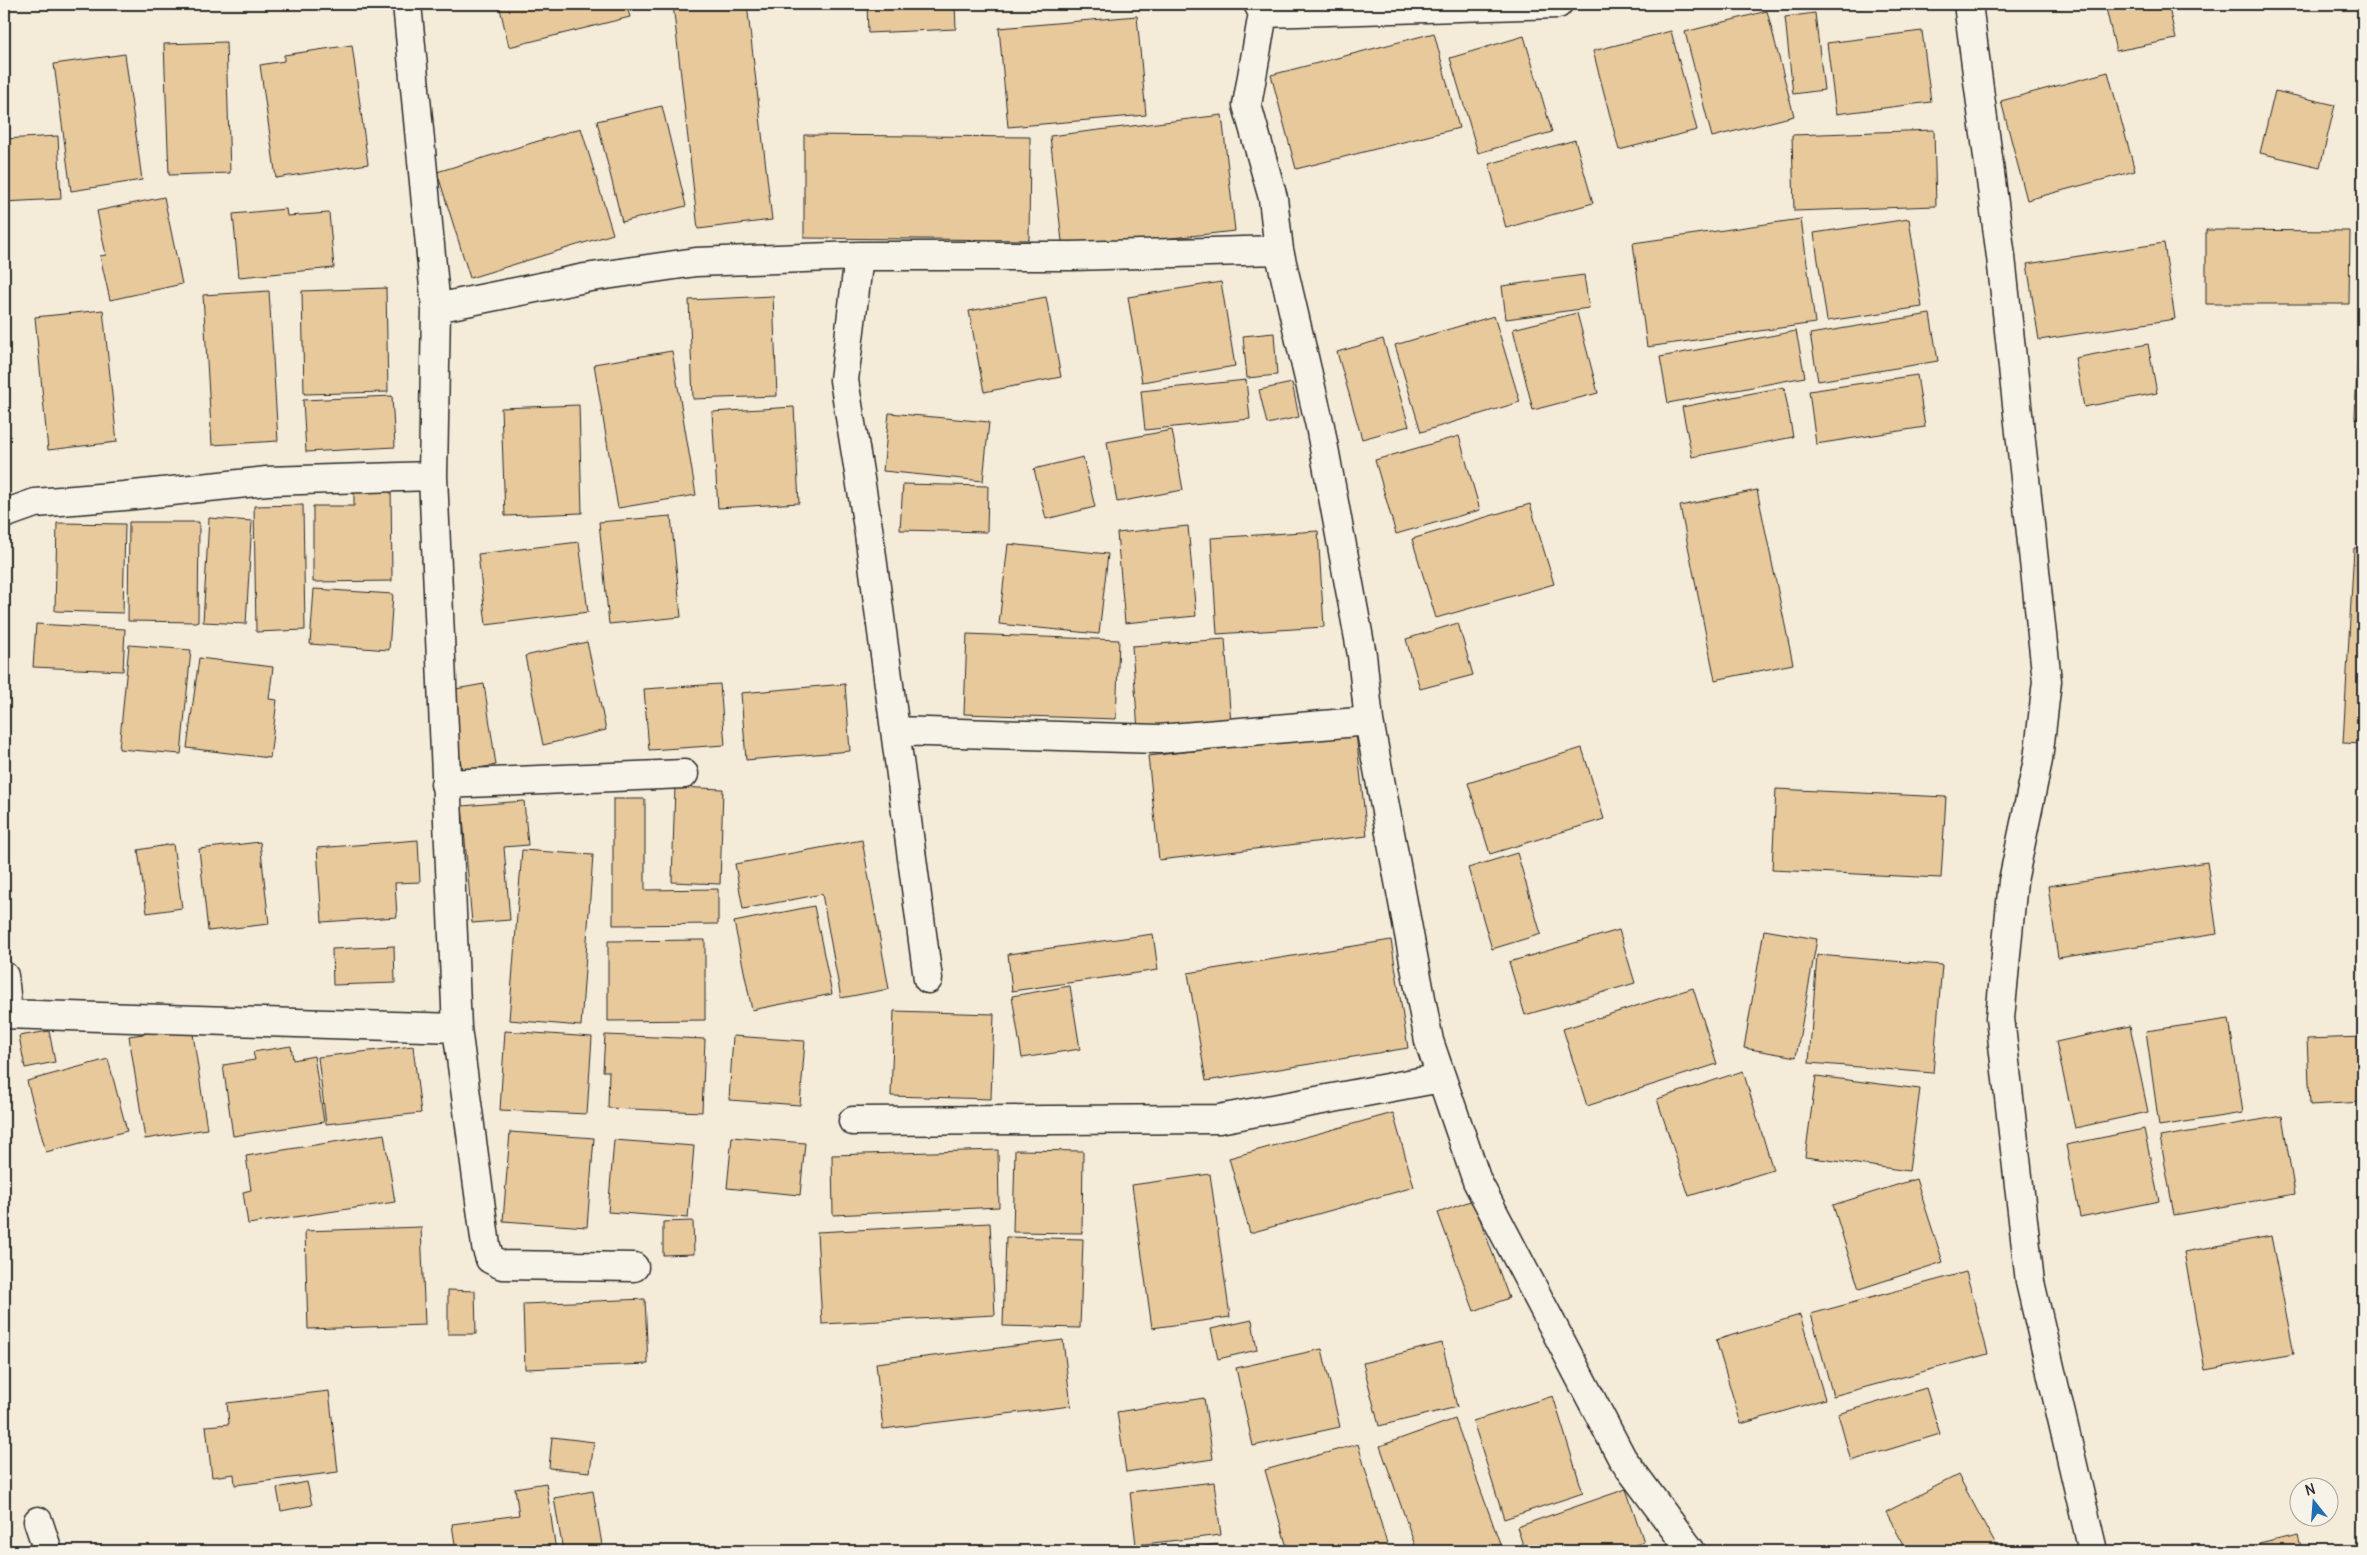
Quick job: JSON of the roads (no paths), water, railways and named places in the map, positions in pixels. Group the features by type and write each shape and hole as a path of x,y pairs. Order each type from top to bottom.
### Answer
{"street":[{"path":"407,4 436,308 433,476 457,1028 486,1246 490,1259 502,1265 634,1268"},
{"path":"1558,4 1260,8 1247,105 1273,198 1280,250 1320,426 1362,655 1369,721 1429,1041 1477,1181 1622,1458 1691,1551"},
{"path":"1968,4 2003,276 2047,681 2038,760 2013,881 2000,1018 2030,1282 2093,1551"},
{"path":"436,308 585,278 696,262 858,256 1072,256 1280,250"},
{"path":"858,256 844,380 869,534 928,979"},
{"path":"4,514 35,503 267,481 433,476"},
{"path":"895,731 1158,739 1369,721"},
{"path":"445,784 684,774"},
{"path":"4,976 6,1014 457,1028"},
{"path":"853,1121 1219,1119 1441,1078"},
{"path":"38,1520 48,1551"}]}
